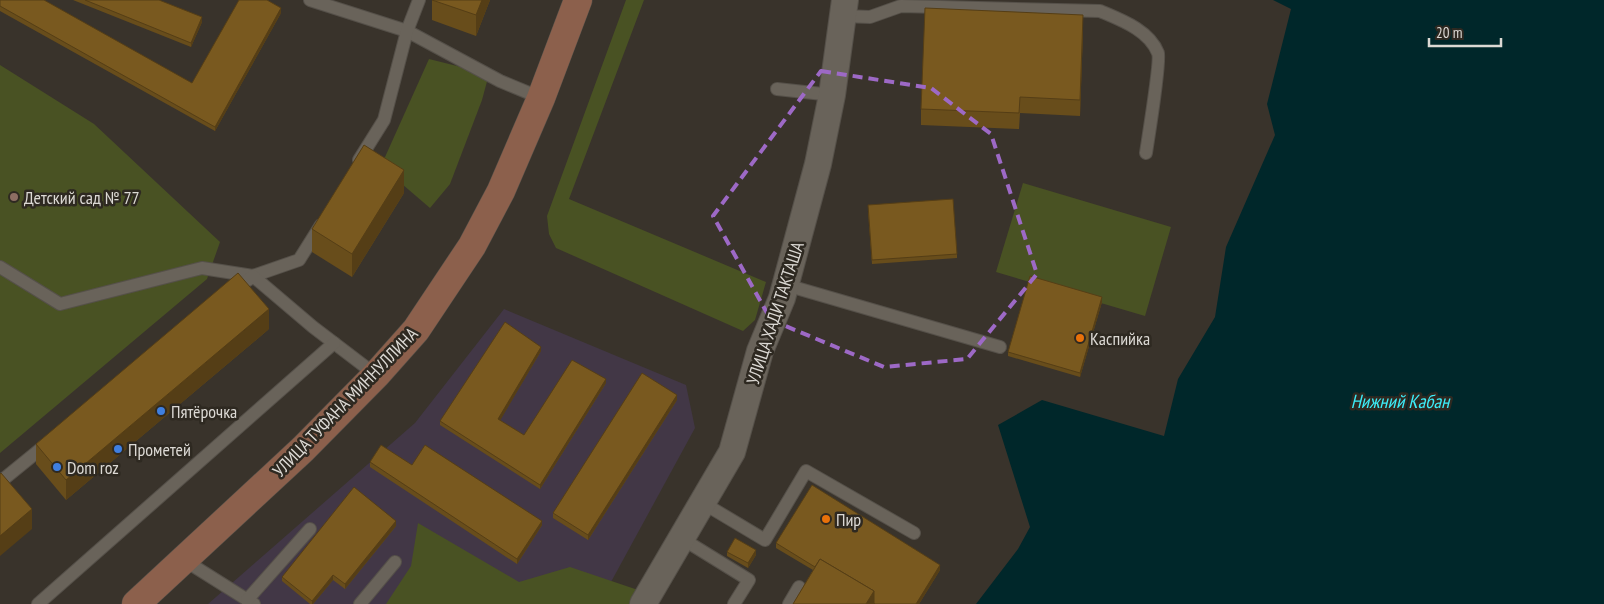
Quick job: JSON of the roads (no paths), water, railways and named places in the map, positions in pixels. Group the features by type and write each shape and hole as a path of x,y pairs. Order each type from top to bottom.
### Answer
{"main road":[{"name":"УЛИЦА ТУФАНА МИННУЛЛИНА","path":"136,604 303,449 376,375 416,330 472,246 500,191 541,98 578,0"}],"street":[{"name":"УЛИЦА ХАДИ ТАКТАША","path":"643,604 732,452 760,351 786,285 818,164 832,95 844,8"}],"lane":[{"path":"310,0 407,31 500,81 541,98"},
{"path":"354,170 384,120 407,31 419,0"},
{"path":"844,8 870,17 901,6 1100,11 1125,22 1148,38 1159,55 1146,153"},
{"path":"777,89 832,95"},
{"path":"238,288 254,276 299,260 329,211"},
{"path":"0,267 60,304 202,268 254,276 334,344 376,375"},
{"path":"786,285 1000,347"},
{"path":"38,604 334,344"},
{"path":"0,482 62,432"},
{"path":"703,503 765,540 806,471 914,533"},
{"path":"184,560 251,602 310,529"},
{"path":"682,538 749,580 734,604"},
{"path":"360,604 395,562"},
{"path":"789,604 799,587"}],"water":[{"name":"Нижний Кабан","path":"1273,0 1604,0 1604,604 976,604 1018,549 1030,527 998,425 1042,400 1164,436 1178,379 1215,317 1226,247 1275,135 1267,104 1291,9"}],"place":[{"name":"Детский сад № 77","path":"14,197"},
{"name":"Каспийка","path":"1080,338"},
{"name":"Пятёрочка","path":"161,411"},
{"name":"Прометей","path":"118,449"},
{"name":"Dom roz","path":"57,467"},
{"name":"Пир","path":"826,519"}]}
